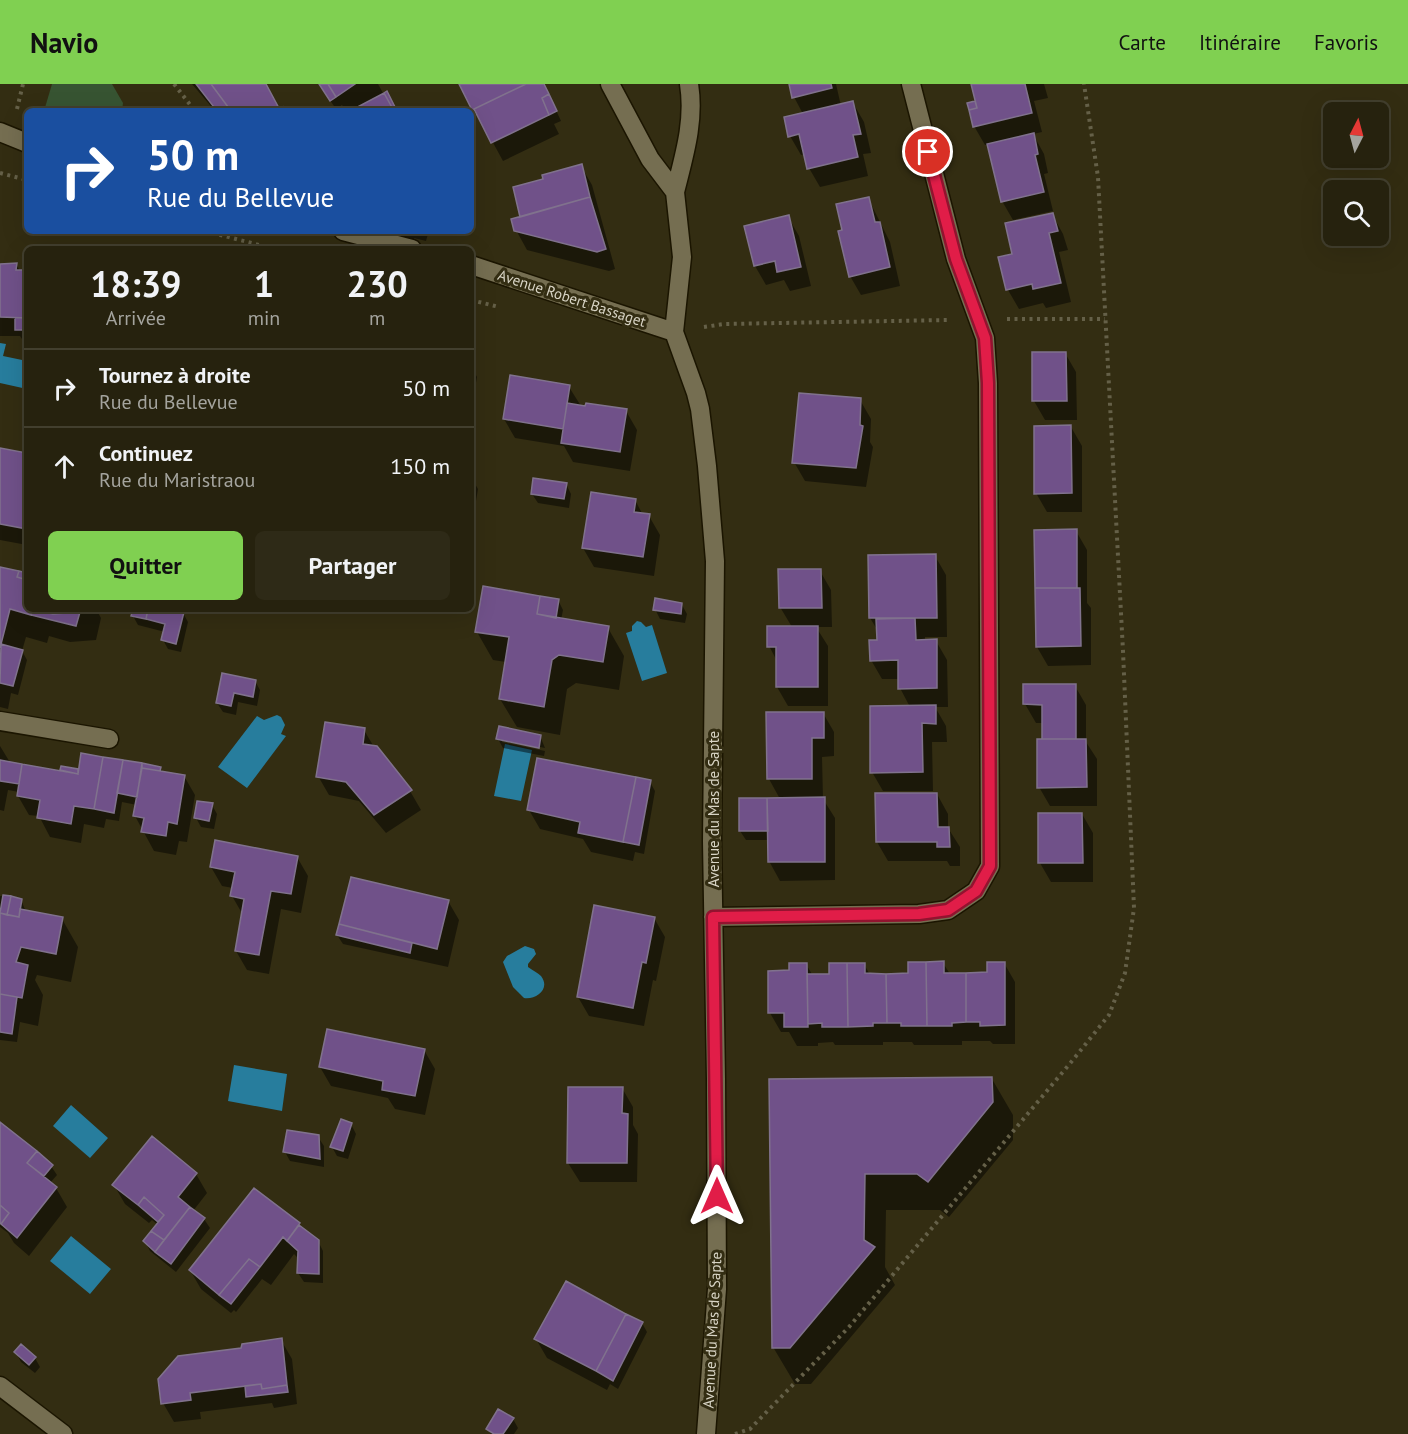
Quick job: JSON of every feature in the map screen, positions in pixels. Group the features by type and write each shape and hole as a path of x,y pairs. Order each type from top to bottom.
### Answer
{"street":[{"path":"610,84 650,159 675,192"},
{"path":"674,332 682,257 675,192 691,121 689,84"},
{"path":"713,917 919,914 948,910 976,891 990,866 988,383 985,338 956,259 910,84"},
{"path":"0,132 24,142"},
{"path":"354,234 400,246"},
{"name":"Avenue Robert Bassaget","path":"474,266 674,332"},
{"name":"Avenue du Mas de Sapte","path":"674,332 700,409 715,561 713,917 717,1289 706,1434"},
{"path":"0,721 109,739"},
{"path":"0,1386 63,1434"}],"path":[{"path":"174,84 193,108"},
{"path":"735,1434 750,1429 849,1327 1109,1015 1125,973 1134,908 1098,177 1084,84"},
{"path":"0,173 24,179"},
{"path":"217,234 263,246"},
{"path":"474,301 505,309"},
{"path":"674,332 724,324 1106,319"}],"green space":[{"path":"52,84 112,84 123,103 122,108 45,108"}],"water":[{"path":"0,343 6,344 3,356 24,360 24,388 0,383"},
{"path":"637,621 646,627 652,625 667,673 642,681 626,633 632,631 632,626"},
{"path":"277,715 281,717 285,725 281,734 286,736 247,788 218,767 257,716 264,720"},
{"path":"505,744 532,750 521,801 494,796"},
{"path":"525,946 534,949 536,954 528,967 544,981 541,993 529,998 524,998 513,987 503,962 507,956"},
{"path":"234,1065 287,1074 282,1111 228,1101"},
{"path":"71,1105 108,1138 90,1158 53,1126"},
{"path":"71,1236 111,1269 90,1294 50,1261"}],"building":[{"path":"196,84 211,84 229,108 215,108"},
{"path":"211,84 266,84 279,108 229,108"},
{"path":"319,84 328,84 336,97 330,101"},
{"path":"328,84 355,84 336,97"},
{"path":"459,84 526,84 474,109 471,108"},
{"path":"526,84 544,84 549,94 542,98 549,115 491,143 474,109"},
{"path":"789,84 831,84 832,88 792,98"},
{"path":"971,84 1025,84 1032,113 973,127 969,110 977,108"},
{"path":"387,91 396,108 392,108 384,93"},
{"path":"384,93 392,108 356,108"},
{"path":"549,94 557,111 549,115 542,98"},
{"path":"853,101 861,134 853,135 858,157 807,169 799,134 788,137 784,117"},
{"path":"975,101 977,108 969,110 967,103"},
{"path":"1034,133 1038,154 1035,155 1044,192 1001,202 987,144"},
{"path":"582,164 590,197 520,217 513,187 543,179 542,175"},
{"path":"590,197 606,249 597,252 514,231 511,219"},
{"path":"869,197 875,222 880,222 890,267 849,277 838,231 842,230 836,204"},
{"path":"1053,213 1058,231 1049,233 1061,283 1033,289 1032,284 1006,290 998,257 1012,254 1005,223"},
{"path":"789,215 801,267 777,272 775,261 754,266 744,226"},
{"path":"17,263 16,270 24,270 24,318 0,317 0,264"},
{"path":"15,318 24,318 24,330 15,330"},
{"path":"1032,352 1066,352 1067,401 1032,401"},
{"path":"510,375 570,385 563,429 503,419"},
{"path":"799,393 861,398 860,425 863,426 856,468 792,463"},
{"path":"567,403 585,406 586,403 627,409 620,452 561,443"},
{"path":"1071,425 1072,493 1034,494 1034,426"},
{"path":"0,448 24,452 24,528 0,524"},
{"path":"533,478 567,483 564,499 531,494"},
{"path":"591,492 636,499 634,512 650,514 643,557 582,548"},
{"path":"1077,529 1077,588 1035,588 1034,530"},
{"path":"936,554 937,618 869,618 868,555"},
{"path":"0,567 19,571 17,577 24,579 24,612 32,612 31,615 10,609 0,648"},
{"path":"778,569 821,569 822,608 779,608"},
{"path":"19,571 24,572 24,579 17,577"},
{"path":"483,586 540,596 537,614 609,626 603,662 559,655 552,660 544,707 499,699 509,637 475,632"},
{"path":"1035,588 1080,588 1081,646 1036,647"},
{"path":"540,596 559,599 556,618 537,614"},
{"path":"655,598 682,603 681,614 653,610"},
{"path":"32,612 53,614 80,612 76,626 31,615"},
{"path":"46,612 80,612 53,614"},
{"path":"132,612 147,612 146,619 131,616"},
{"path":"147,612 184,612 176,644 161,640 165,624 146,619"},
{"path":"915,618 916,640 937,639 937,688 898,689 898,660 870,661 869,640 877,640 876,619"},
{"path":"767,626 818,626 818,687 776,687 776,647 767,647"},
{"path":"1,644 23,650 13,686 0,683"},
{"path":"222,673 256,680 253,697 234,693 231,706 216,703"},
{"path":"1023,684 1076,684 1076,739 1042,739 1042,705 1023,704"},
{"path":"936,705 936,724 922,723 923,772 870,773 870,706"},
{"path":"766,712 824,712 824,738 812,738 812,779 767,779"},
{"path":"325,722 365,728 363,744 377,746 412,790 374,815 346,782 316,777"},
{"path":"499,726 541,735 539,748 496,739"},
{"path":"1037,739 1086,739 1087,787 1037,788"},
{"path":"81,753 103,757 94,809 74,806 71,824 37,818 40,800 17,796 22,764 78,774"},
{"path":"103,757 123,760 114,813 94,809"},
{"path":"537,758 636,777 623,842 578,833 580,822 527,810"},
{"path":"0,760 22,764 19,784 0,781"},
{"path":"123,760 142,763 137,797 117,793"},
{"path":"142,763 161,767 160,771 142,768"},
{"path":"61,766 78,769 78,774 60,770"},
{"path":"142,768 185,775 177,824 168,822 166,836 141,832 144,818 133,816"},
{"path":"636,777 651,780 639,845 623,842"},
{"path":"875,793 937,793 938,827 949,827 950,847 937,847 937,842 876,842"},
{"path":"825,797 825,862 768,862 767,798"},
{"path":"739,798 767,798 768,831 739,831"},
{"path":"197,801 213,803 209,821 194,818"},
{"path":"1038,813 1082,813 1083,863 1038,863"},
{"path":"215,840 298,856 291,894 271,891 259,955 235,951 244,899 230,896 235,872 210,867"},
{"path":"351,877 449,900 437,949 339,924"},
{"path":"3,895 11,896 7,915 0,913"},
{"path":"11,896 22,899 19,917 7,915"},
{"path":"594,905 655,917 646,963 642,962 633,1008 577,997"},
{"path":"20,909 63,917 56,954 21,947 16,962 28,965 22,998 0,994 0,913 19,917"},
{"path":"339,924 412,943 410,953 336,935"},
{"path":"944,961 944,973 966,973 966,1022 952,1023 952,1026 927,1026 926,962"},
{"path":"908,962 926,962 927,1026 901,1026 901,1023 887,1023 886,974 908,973"},
{"path":"987,962 1005,962 1005,1025 980,1026 980,1022 966,1022 966,973 987,972"},
{"path":"789,963 807,963 808,1027 784,1027 784,1013 768,1013 768,971 789,970"},
{"path":"829,963 847,963 848,1027 822,1027 822,1023 808,1024 807,974 829,974"},
{"path":"847,963 865,963 865,973 886,974 887,1023 848,1027"},
{"path":"0,994 17,997 12,1034 0,1032"},
{"path":"327,1029 425,1049 415,1096 382,1090 383,1081 319,1067"},
{"path":"992,1077 993,1102 928,1182 917,1174 865,1174 864,1240 875,1247 790,1348 772,1348 769,1079"},
{"path":"568,1087 623,1087 622,1113 628,1114 627,1163 567,1163"},
{"path":"341,1119 352,1123 343,1151 330,1147"},
{"path":"0,1122 37,1151 27,1163 57,1187 17,1238 1,1224 9,1213 0,1205"},
{"path":"287,1130 319,1135 320,1159 283,1152"},
{"path":"152,1136 197,1173 178,1197 190,1207 164,1240 151,1231 164,1215 144,1197 138,1205 112,1185"},
{"path":"37,1151 53,1165 44,1176 27,1163"},
{"path":"254,1188 300,1223 287,1241 283,1237 260,1267 249,1259 219,1295 189,1270"},
{"path":"144,1197 164,1215 158,1222 138,1205"},
{"path":"0,1205 9,1213 1,1224 0,1223"},
{"path":"190,1207 205,1218 171,1264 155,1252"},
{"path":"299,1225 319,1240 319,1274 297,1273 298,1251 287,1241"},
{"path":"151,1231 164,1240 155,1252 143,1241"},
{"path":"249,1259 260,1267 231,1304 219,1295"},
{"path":"566,1281 626,1314 596,1371 534,1339"},
{"path":"626,1314 643,1322 613,1381 596,1371"},
{"path":"282,1338 287,1385 262,1389 261,1384 190,1393 191,1400 161,1404 158,1379 178,1356 241,1348 242,1344"},
{"path":"21,1344 36,1357 29,1365 14,1352"},
{"path":"261,1384 262,1389 287,1385 288,1392 246,1397 245,1386"},
{"path":"498,1409 514,1418 503,1434 494,1434 486,1429"}],"route":[{"path":"717,1196 713,917 919,914 948,910 976,891 990,866 988,383 985,338 956,259 928,152"}]}
